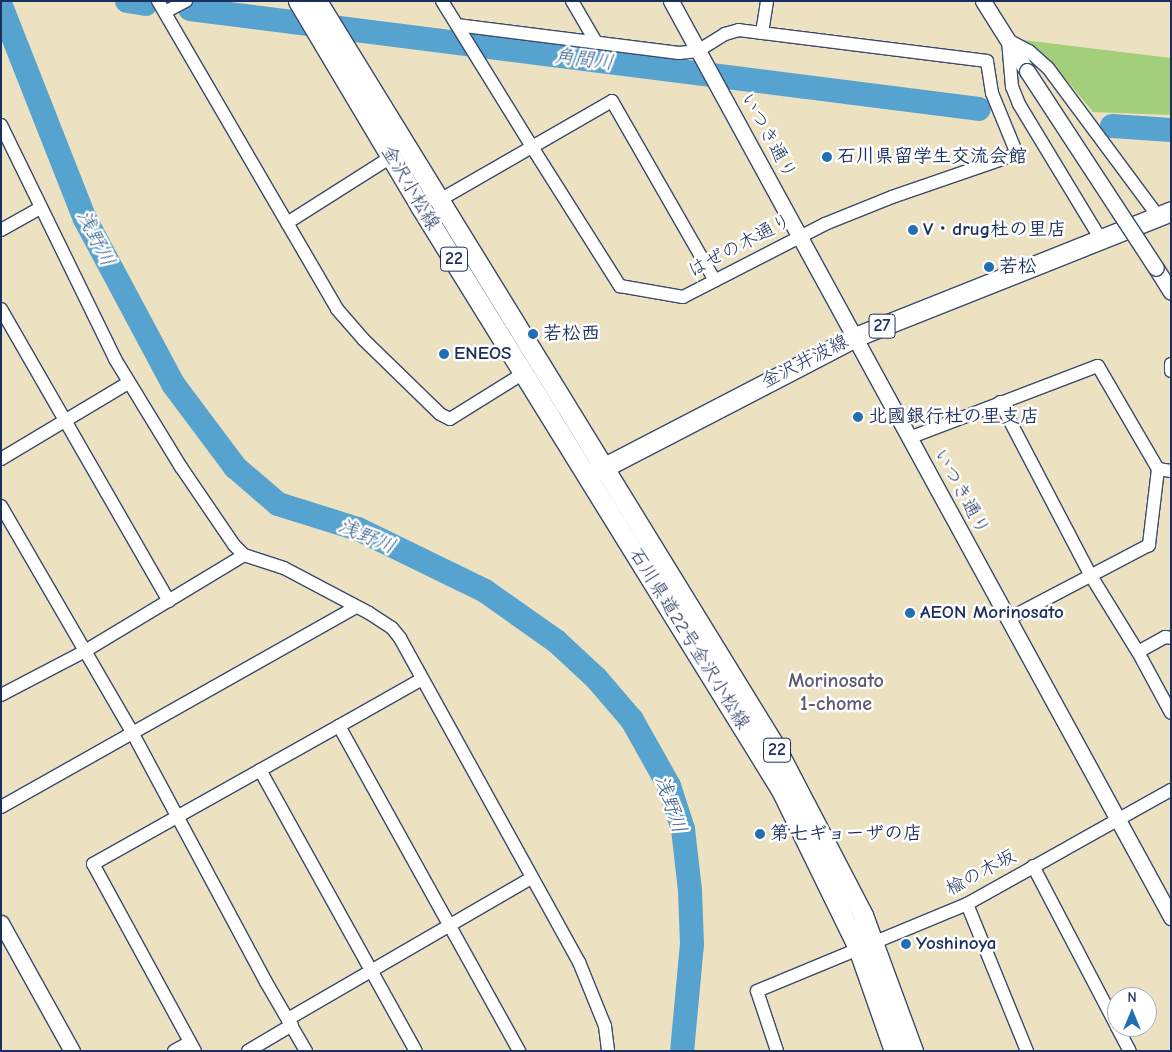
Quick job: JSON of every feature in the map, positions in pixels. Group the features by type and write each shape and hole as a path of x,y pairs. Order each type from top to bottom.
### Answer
{"main road":[{"name":"金沢小松線","path":"309,4 438,202 605,467"},
{"name":"金沢小松線","path":"332,40 391,157 588,476"},
{"name":"金沢井波線","path":"588,476 855,337 1164,214"},
{"name":"22","path":"605,467 797,785 912,1051"},
{"name":"石川県道22号金沢小松線","path":"588,476 781,790 866,945 894,1051"}],"street":[{"path":"186,1 162,7 336,309 440,414 450,420 524,373"},
{"name":"はぜの木通り","path":"442,1 620,286 683,297 800,236 892,197 1017,154 992,93 987,61 762,33"},
{"path":"572,1 596,42"},
{"path":"671,1 702,57"},
{"path":"702,57 726,34 739,30 762,33 767,1"},
{"path":"983,1 1027,71 1163,273 1171,292"},
{"path":"460,29 596,42 702,57"},
{"path":"1008,40 1029,51 1048,68 1164,214"},
{"path":"1008,40 1012,87 1019,104 1100,238"},
{"name":"いつき通り","path":"702,57 1171,917"},
{"path":"438,202 612,101 715,280"},
{"path":"1,125 40,208 128,383 181,467 244,555 284,568 392,628 579,962 605,1026 608,1051"},
{"path":"287,223 391,157"},
{"path":"1,230 40,208"},
{"path":"1,309 169,601"},
{"path":"1171,364 1171,371"},
{"path":"909,438 1098,366 1164,470 1149,545 1008,619"},
{"path":"1,459 128,383"},
{"path":"1000,402 1091,576 1138,652 1171,713"},
{"path":"1,506 132,732 177,818 306,1051"},
{"path":"1,695 85,651 244,555"},
{"path":"1,806 356,607"},
{"path":"1138,652 1165,637 1171,638"},
{"path":"174,1051 192,1047 93,864 422,679"},
{"path":"338,726 452,927 519,1051"},
{"path":"260,770 416,1051"},
{"name":"楡の木坂","path":"777,1051 758,991 967,904 1171,790"},
{"path":"1033,866 1107,1008"},
{"path":"248,1051 290,1022 372,971 452,927 531,878"},
{"path":"967,904 1027,1051"},
{"path":"1,923 72,1051"},
{"path":"1122,1037 1130,1051"}],"green space":[{"path":"1023,40 1171,58 1171,115 1093,112 1055,66 1035,50 1029,51"}],"waterway":[{"name":"角間川","path":"127,1 146,4"},
{"name":"浅野川","path":"1,6 85,219 173,384 235,467 278,504 358,529 485,591 556,641 596,678 632,720 669,786 683,829 690,890 692,944 682,1051"},
{"name":"角間川","path":"190,9 979,109"},
{"name":"角間川","path":"1112,126 1171,130"}],"place":[{"name":"石川県留学生交流会館","path":"827,157"},
{"name":"V・drug杜の里店","path":"913,230"},
{"name":"若松","path":"989,267"},
{"name":"若松西","path":"533,334"},
{"name":"ENEOS","path":"444,354"},
{"name":"北國銀行杜の里支店","path":"858,417"},
{"name":"AEON Morinosato","path":"910,613"},
{"name":"第七ギョーザの店","path":"760,834"},
{"name":"Yoshinoya","path":"906,944"}],"district":[{"name":"Morinosato 1-chome","path":"836,692"}]}
